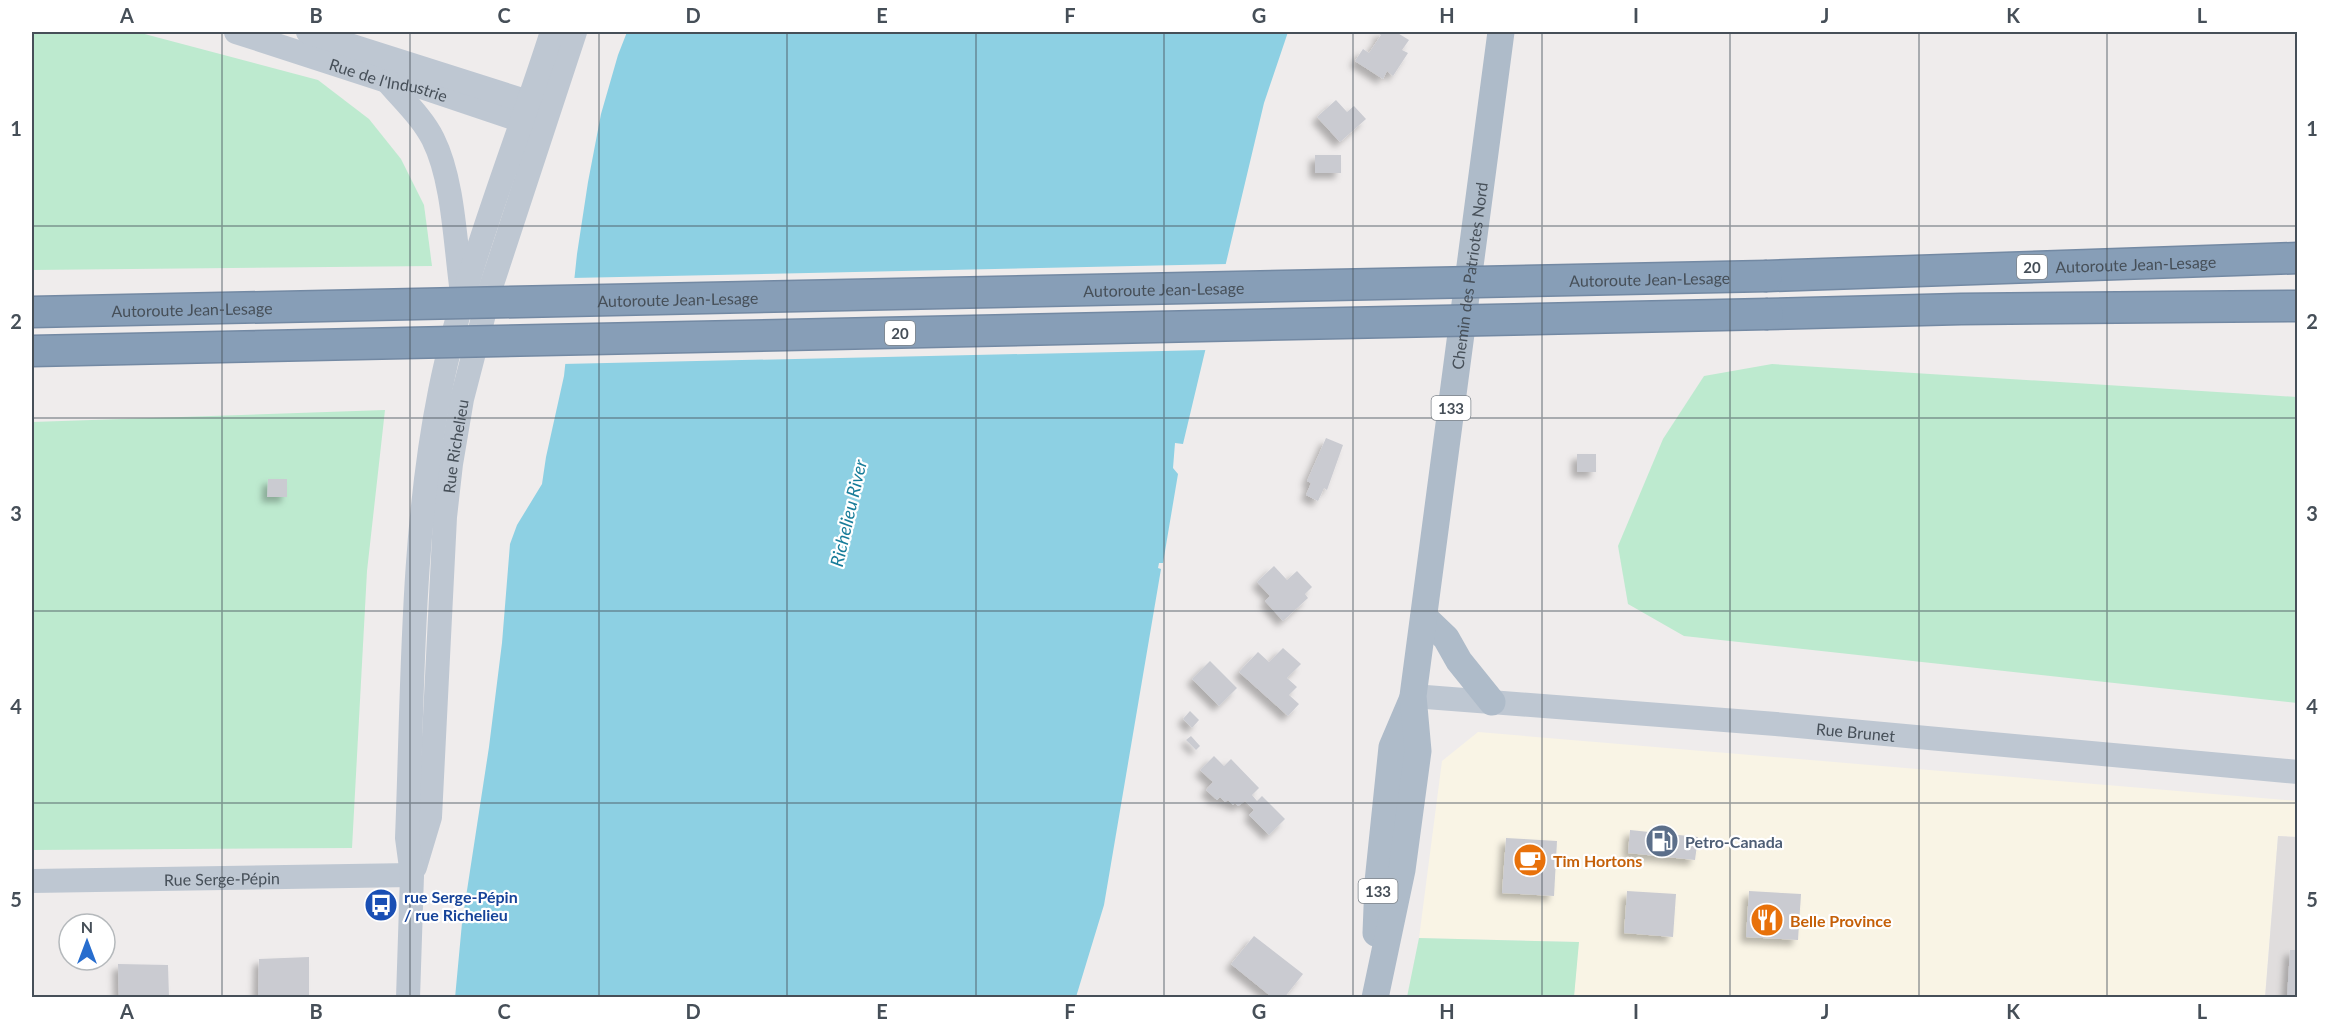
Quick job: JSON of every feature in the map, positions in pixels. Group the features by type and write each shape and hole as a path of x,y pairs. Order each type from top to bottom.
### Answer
{"highway":[{"name":"Autoroute Jean-Lesage","path":"32,312 1767,276 2298,258"},
{"name":"20","path":"32,351 1961,309 2298,306"}],"main road":[{"name":"Chemin des Patriotes Nord","path":"1374,998 1378,882 1389,766 1392,747 1413,696 1501,32"},
{"path":"1424,617 1446,638 1459,661 1491,702"}],"street":[{"name":"Rue de l'Industrie","path":"236,32 387,81 418,86 536,115"},
{"name":"Rue de l'Industrie","path":"308,32 536,115"},
{"name":"Rue Richelieu","path":"412,875 430,817 445,517 455,441 467,375 536,115 552,32"},
{"name":"Rue Richelieu","path":"408,998 412,875 407,838 421,536 438,400 463,301 536,115 575,32"},
{"path":"387,81 420,120 432,138 441,159 450,198 463,301"},
{"name":"Rue Brunet","path":"1413,696 1776,724 2298,772"},
{"name":"Rue Serge-Pépin","path":"32,881 412,875"}],"shaded area":[{"path":"1478,732 2297,801 2297,837 2278,836 2265,997 1574,997 1578,942 1419,938 1442,761"},
{"path":"2278,836 2297,837 2297,997 2265,998"}],"green space":[{"path":"32,32 137,32 318,80 369,119 401,159 424,205 432,266 32,270"},
{"path":"1772,364 2297,397 2297,703 1684,636 1628,604 1618,546 1663,439 1704,376"},
{"path":"385,410 367,571 352,848 32,850 32,422"},
{"path":"1419,938 1579,942 1574,997 1407,997"}],"water":[{"name":"Richelieu River","path":"627,32 1288,32 1264,103 1183,444 1175,443 1173,468 1178,474 1163,563 1159,563 1158,568 1161,569 1104,905 1076,997 455,998 462,923 489,747 502,643 510,544 517,525 542,484 564,376 577,254 588,182 601,114"}],"pier":[{"path":"1228,264 1208,350 562,364 571,278"}],"building":[{"path":"1375,32 1396,32 1409,40 1402,50 1408,53 1393,76 1387,71 1383,79 1355,61 1363,49 1369,53 1381,35"},
{"path":"1336,100 1347,112 1354,106 1366,119 1340,142 1317,117"},
{"path":"1315,155 1341,155 1341,173 1315,173"},
{"path":"1326,438 1343,445 1327,490 1324,488 1318,501 1306,495 1311,483 1307,481"},
{"path":"1577,454 1596,454 1596,472 1577,472"},
{"path":"268,479 287,479 287,497 267,497"},
{"path":"1274,566 1287,580 1297,571 1312,587 1305,594 1308,598 1283,621 1265,601 1270,596 1257,582"},
{"path":"1283,648 1301,664 1287,678 1297,687 1289,695 1299,704 1288,716 1239,672 1258,652 1269,662"},
{"path":"1210,661 1237,688 1219,706 1192,679"},
{"path":"1190,711 1199,720 1192,728 1183,719"},
{"path":"1191,736 1200,746 1196,750 1186,740"},
{"path":"1214,756 1224,766 1231,759 1259,788 1252,795 1257,801 1262,796 1285,819 1269,835 1249,815 1254,810 1245,801 1238,806 1235,803 1233,805 1220,797 1217,800 1206,790 1213,782 1200,770"},
{"path":"1630,830 1698,837 1695,860 1628,853"},
{"path":"1506,838 1557,841 1554,896 1502,893"},
{"path":"1627,891 1676,894 1673,937 1624,933"},
{"path":"1749,891 1801,894 1798,940 1746,937"},
{"path":"1254,936 1303,974 1284,998 1273,998 1231,964"},
{"path":"2290,950 2298,950 2298,998 2287,998"},
{"path":"309,957 309,998 258,998 259,959"},
{"path":"118,964 168,965 169,998 119,998"}],"place":[{"name":"Petro-Canada","path":"1662,841"},
{"name":"Tim Hortons","path":"1530,860"},
{"name":"rue Serge-Pépin / rue Richelieu","path":"381,905"},
{"name":"Belle Province","path":"1767,920"}]}
